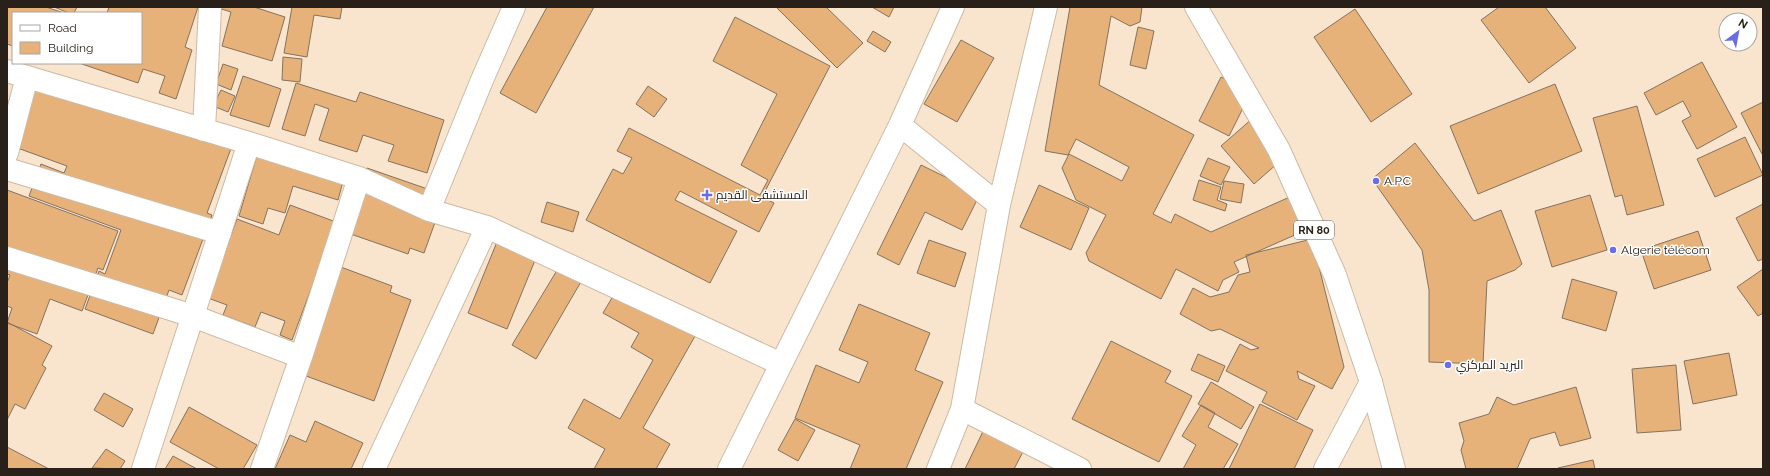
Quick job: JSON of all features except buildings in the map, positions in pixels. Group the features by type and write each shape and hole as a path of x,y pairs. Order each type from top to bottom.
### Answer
{"street":[{"path":"204,130 210,7"},
{"path":"429,210 482,80 514,7"},
{"path":"729,469 900,125 953,7"},
{"path":"938,469 962,409 999,205 1046,7"},
{"name":"RN 80","path":"1196,7 1278,150 1335,275 1371,382 1394,469"},
{"path":"7,152 17,74 249,143 359,178 429,210 487,227 781,364"},
{"path":"900,125 999,205"},
{"path":"143,469 249,143"},
{"path":"7,169 220,233"},
{"path":"262,469 302,357 359,178"},
{"path":"374,469 487,227"},
{"path":"7,258 193,316 302,357"},
{"path":"1324,469 1371,382"},
{"path":"962,409 1080,469"}],"place":[{"name":"A.P.C","path":"1376,181"},
{"name":"المستشفى القديم","path":"707,195"},
{"name":"Algerie télécom","path":"1613,250"},
{"name":"البريد المركزي","path":"1448,365"}]}
